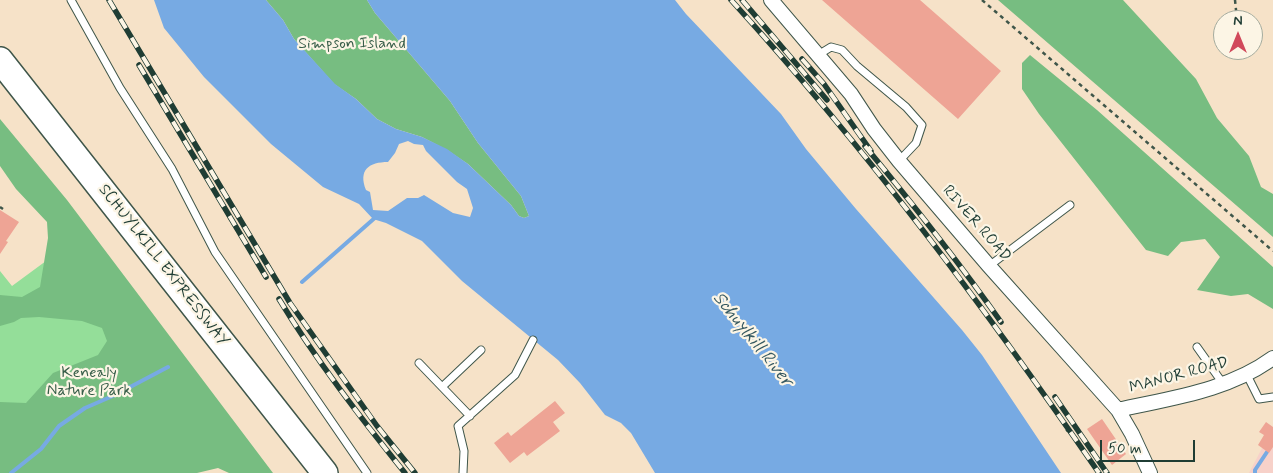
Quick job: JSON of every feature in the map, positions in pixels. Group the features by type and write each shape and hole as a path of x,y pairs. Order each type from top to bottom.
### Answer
{"highway":[{"name":"SCHUYLKILL EXPRESSWAY","path":"0,60 165,283"},
{"name":"SCHUYLKILL EXPRESSWAY","path":"0,85 165,283 235,371 325,473"},
{"name":"SCHUYLKILL EXPRESSWAY","path":"235,371 304,473"}],"street":[{"name":"RIVER ROAD","path":"771,0 850,94 899,162 1118,410 1132,434 1150,473"},
{"name":"MANOR ROAD","path":"1118,410 1224,385 1247,375 1273,358"}],"lane":[{"path":"71,0 120,88 172,169 215,252 367,473"},
{"path":"818,55 831,47 842,50 856,66 906,107 922,125 916,143 899,162"},
{"path":"989,266 1070,205"},
{"path":"463,473 464,451 458,426 515,375 533,340"},
{"path":"1197,348 1224,385"},
{"path":"442,387 481,350"},
{"path":"419,363 470,416"},
{"path":"1247,375 1259,399 1273,397"}],"path":[{"path":"982,0 1273,251"},
{"path":"1066,431 1077,423"}],"shaded area":[{"path":"1273,427 1273,473 1249,473"}],"green space":[{"name":"Simpson Island","path":"266,0 367,0 375,13 450,101 478,143 521,196 529,216 524,218 519,216 511,205 468,164 422,137 396,129 377,119 356,99 334,84 294,39 283,20"},
{"path":"998,0 1123,0 1196,79 1217,118 1249,156 1261,187 1273,194 1273,237"},
{"path":"1030,55 1097,110 1273,267 1273,309 1248,294 1231,296 1197,290 1220,257 1205,239 1181,242 1168,256 1146,250 1039,114 1022,89 1022,63"},
{"name":"Kenealy Nature Park","path":"0,119 67,200 273,473 229,473 218,468 197,473 0,473 0,402 26,403 53,373 98,355 107,341 102,328 82,321 39,317 21,318 0,326 0,295 22,297 40,287 48,238 47,222 16,189 0,166"},
{"name":"Kenealy Nature Park","path":"84,233 243,438 0,473 0,271 12,286"}],"water":[{"name":"Schuylkill River","path":"154,0 266,0 283,20 294,39 335,84 356,99 377,119 396,129 422,137 447,149 468,164 511,205 519,216 524,218 529,216 521,196 478,143 450,101 375,13 367,0 675,0 781,114 806,149 856,209 962,330 982,355 1061,473 655,473 631,433 621,423 605,415 580,383 558,360 462,281 422,241 386,223 373,219 359,204 323,187 271,144 204,77 164,28","holes":["408,141 423,145 426,151 457,182 467,189 473,208 470,217 453,213 424,195 418,198 407,198 388,211 373,210 370,192 366,190 364,183 364,172 375,164 388,162 399,144"]}],"building":[{"path":"822,0 920,0 1001,71 958,119"},
{"path":"0,210 19,222 0,254"},
{"path":"555,401 565,413 553,422 560,431 527,456 524,452 510,463 494,443 508,432 511,436"},
{"path":"1102,419 1126,454 1112,465 1087,429"},
{"path":"1266,422 1273,427 1273,447 1269,453 1258,445 1264,435 1259,432"}],"waterway":[{"path":"302,282 377,216"},
{"path":"11,473 41,449 59,426 85,408 115,395 168,367"},
{"path":"1255,473 1267,452"}],"railway":[{"path":"109,0 290,303 377,426 415,473"},
{"path":"731,0 829,113 923,230 1012,350 1099,473"},
{"path":"742,0 827,100"},
{"path":"802,59 824,84 871,151"},
{"path":"139,65 266,277"},
{"path":"865,146 934,232 1001,322"},
{"path":"279,299 339,388 405,473"},
{"path":"1055,397 1107,473"}]}
